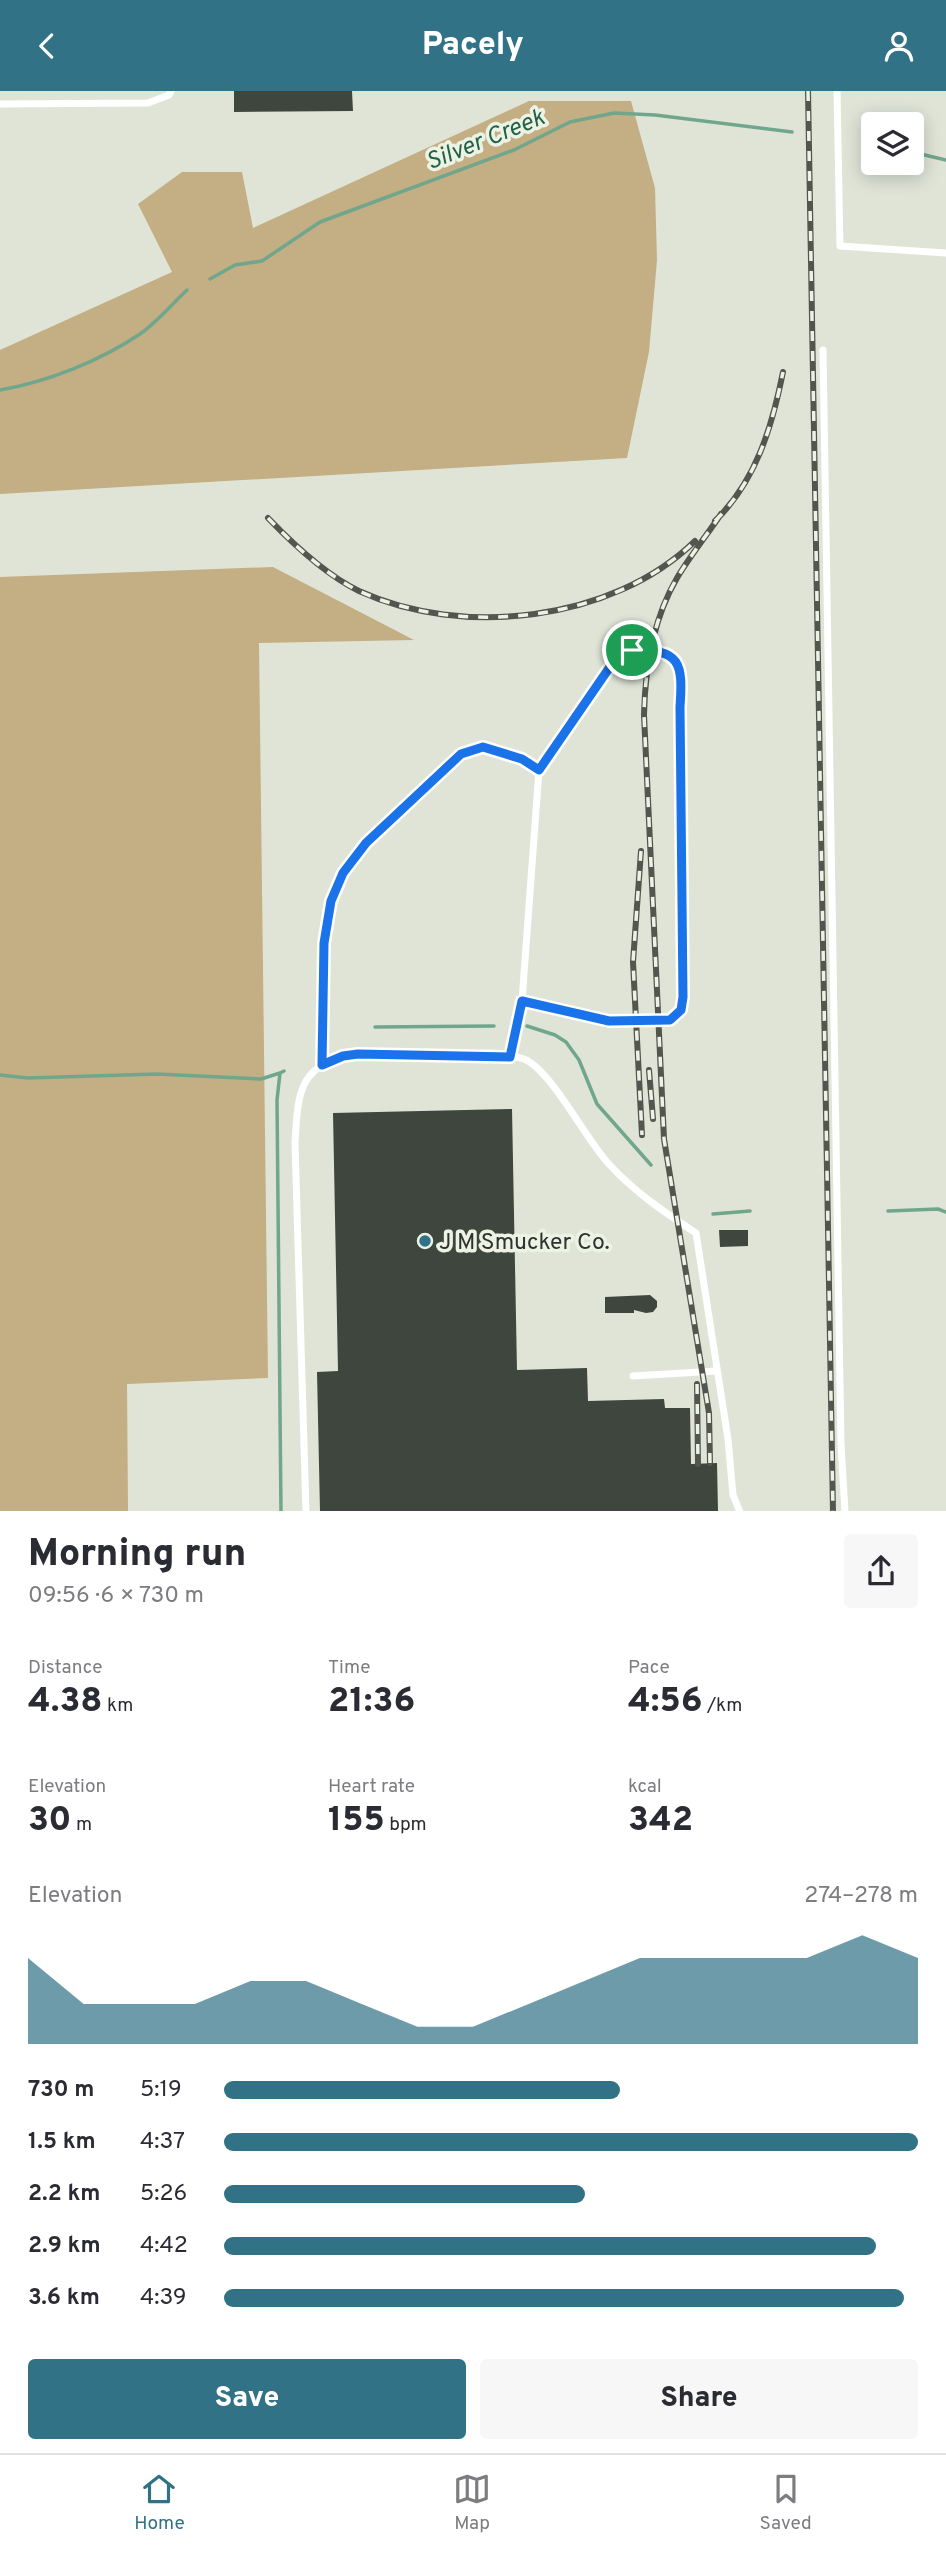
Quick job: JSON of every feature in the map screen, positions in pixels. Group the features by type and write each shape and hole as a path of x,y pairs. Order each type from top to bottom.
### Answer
{"lane":[{"path":"0,104 148,103 169,96 171,91"},
{"path":"837,91 840,246 946,253"},
{"path":"823,350 841,1445 845,1511"},
{"path":"510,1057 522,1001 539,770 614,661 632,650 667,654 678,663 682,675 681,1010 670,1020 609,1021 522,1001"},
{"path":"322,1065 324,943 331,901 343,873 366,843 461,754 483,747 522,759 539,770"},
{"path":"306,1511 295,1143 297,1100 306,1079 322,1065 343,1056 358,1054 510,1057 522,1058 537,1065 550,1080 589,1141 609,1164 646,1199 696,1233 728,1439 733,1495 740,1511"},
{"path":"633,1375 717,1371"}],"shaded area":[{"path":"529,101 631,101 655,188 657,260 649,352 627,458 0,494 0,350 172,272 138,204 182,172 242,172 253,228"},
{"path":"273,567 414,640 259,643 268,1378 127,1384 128,1511 0,1511 0,577"}],"building":[{"path":"234,91 352,91 353,111 234,112"},
{"name":"J M Smucker Co.","path":"512,1109 517,1370 587,1368 588,1401 664,1399 665,1408 690,1408 691,1464 717,1463 718,1511 320,1511 317,1372 338,1371 333,1113"},
{"path":"719,1230 748,1230 748,1246 720,1247"},
{"path":"650,1295 657,1301 653,1312 634,1310 634,1313 605,1313 605,1297"}],"waterway":[{"name":"Silver Creek","path":"210,279 235,265 262,261 320,222 514,150 570,122 614,113 655,115 792,132"},
{"name":"Silver Creek","path":"924,155 946,160"},
{"name":"Silver Creek","path":"0,390 54,376 108,353 146,329 187,290"},
{"path":"375,1027 494,1026"},
{"path":"527,1026 555,1035 566,1042 579,1060 597,1104 651,1165"},
{"path":"281,1511 277,1100 280,1073 284,1071"},
{"path":"0,1075 28,1078 157,1074 261,1079 280,1073"},
{"path":"888,1211 938,1209 946,1212"},
{"path":"713,1214 750,1211"}],"railway":[{"path":"808,91 833,1511"},
{"path":"715,521 752,471 774,413 783,372"},
{"path":"710,1463 709,1413 664,1139 644,715 652,644 662,610 682,570 721,514"},
{"path":"268,518 322,568 359,591 400,606 443,614 489,617 534,614 579,605 622,590 661,568 695,541"},
{"path":"641,851 633,962 642,1135"},
{"path":"649,1070 653,1119"},
{"path":"697,1384 698,1464"}],"place":[{"name":"J M Smucker Co.","path":"425,1241"}],"route":[{"path":"632,650 667,654 678,663 682,675 681,1010 670,1020 609,1021 522,1001 510,1057 358,1054 343,1056 322,1065 324,943 331,901 343,873 366,843 461,754 483,747 522,759 539,770 614,661 632,650"}]}
